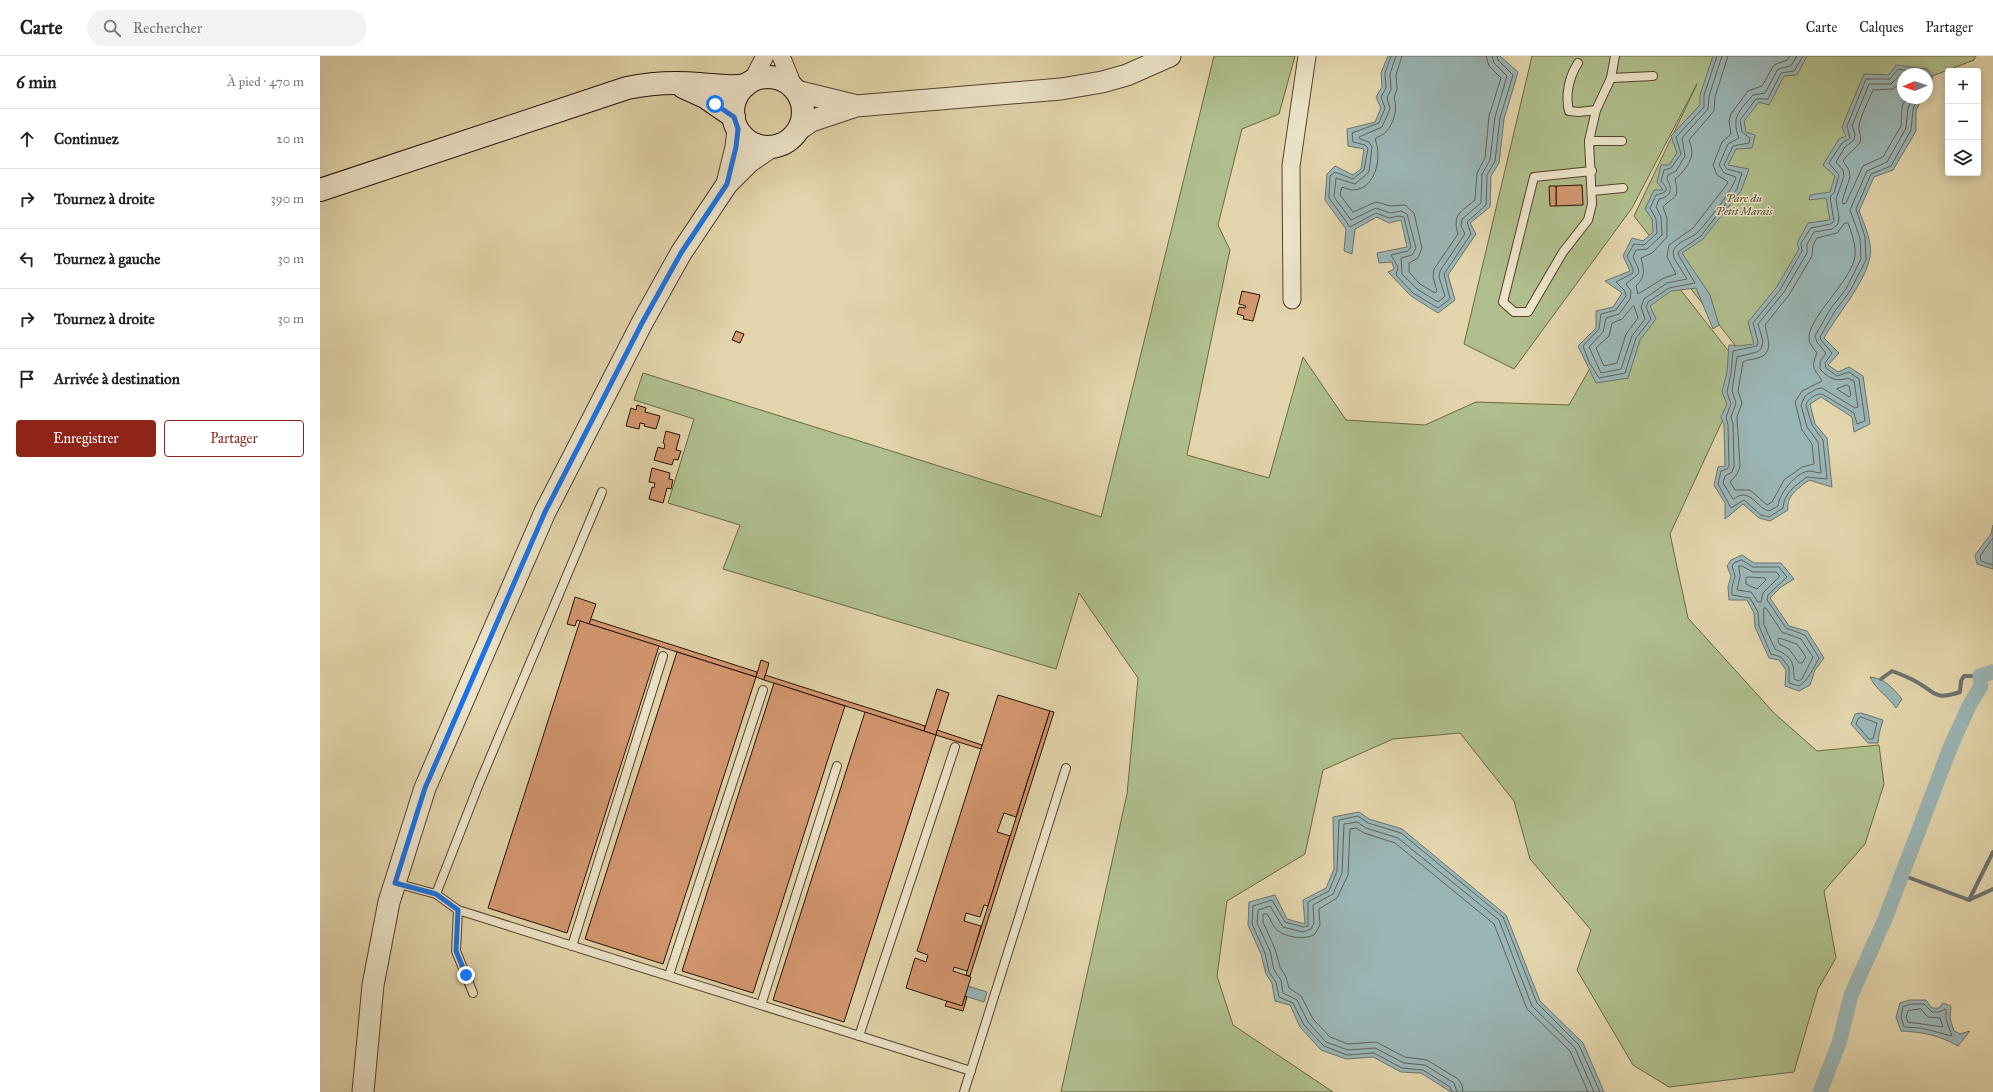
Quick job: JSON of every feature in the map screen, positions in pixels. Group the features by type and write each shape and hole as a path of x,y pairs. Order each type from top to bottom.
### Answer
{"main road":[{"path":"320,190 606,95 641,85 674,83 723,87 749,83 766,77 774,77 795,90 803,106 803,114 798,130 787,142 771,147 755,145 748,141 736,123 705,98 674,83"},
{"path":"736,123 737,96 749,83"}],"street":[{"path":"749,83 765,56"},
{"path":"781,56 795,90 856,106"},
{"path":"798,130 811,121 856,106 1061,89 1102,82 1127,75 1170,56"},
{"path":"1292,300 1291,166 1307,56"},
{"path":"727,184 736,147 736,123"},
{"path":"363,1092 373,985 389,902 425,788 545,512 642,323 681,253 727,184 748,162 771,147"}],"lane":[{"path":"1592,170 1534,177 1503,302 1514,312 1528,312 1563,252 1588,220 1592,204 1592,170 1590,141 1596,110 1611,78 1615,56"},
{"path":"1578,63 1570,75 1567,103 1569,111 1579,112 1596,110"},
{"path":"1611,78 1653,76"},
{"path":"1590,141 1622,141"},
{"path":"1592,192 1623,188"},
{"path":"436,894 479,784 602,492"},
{"path":"572,946 663,656"},
{"path":"669,975 763,690"},
{"path":"859,1036 955,747"},
{"path":"761,1005 837,766"},
{"path":"964,1092 1066,768"},
{"path":"395,883 436,894 458,910 971,1071"},
{"path":"458,910 456,951 473,993"}],"green space":[{"path":"1214,56 1295,56 1279,114 1242,129 1218,225 1230,250 1187,455 1269,478 1303,357 1346,420 1425,425 1476,402 1569,405 1654,256 1745,372 1670,534 1688,618 1774,713 1817,751 1879,745 1884,784 1865,844 1824,891 1836,958 1818,989 1794,1072 1669,1087 1633,1065 1577,970 1591,930 1530,859 1514,801 1460,733 1393,739 1323,770 1305,854 1227,901 1217,976 1233,1025 1333,1092 1061,1092 1127,794 1138,678 1079,593 1056,669 723,569 740,525 668,503 694,419 634,400 643,373 1101,517"},
{"name":"Parc du Petit Marais","path":"1532,56 1976,56 1974,60 1953,68 1945,68 1945,71 1933,76 1933,68 1897,68 1897,88 1770,390 1634,216 1697,84 1632,208 1514,369 1464,344"}],"water":[{"path":"1388,56 1500,56 1518,72 1504,119 1499,163 1491,176 1490,207 1470,223 1476,234 1448,275 1455,300 1438,313 1411,296 1388,272 1394,269 1392,262 1379,263 1377,253 1407,247 1401,220 1389,223 1377,217 1355,229 1352,254 1344,251 1346,229 1325,200 1327,174 1335,166 1353,175 1361,169 1364,149 1348,146 1347,129 1375,122 1381,108 1376,97 1382,87 1381,73"},
{"path":"1713,56 1807,56 1797,75 1784,76 1769,105 1759,102 1744,121 1746,132 1755,135 1752,148 1736,149 1728,165 1749,169 1741,191 1703,239 1682,253 1710,295 1719,325 1713,329 1696,288 1671,291 1650,306 1656,319 1640,340 1628,378 1596,383 1578,346 1596,328 1596,311 1613,307 1622,293 1605,281 1630,271 1623,256 1632,238 1643,241 1653,232 1652,219 1645,209 1654,190 1663,190 1657,182 1661,165 1669,165 1677,153 1671,136 1700,105 1700,95"},
{"path":"1896,65 1919,68 1897,68 1897,104 1920,104 1916,110 1916,131 1893,170 1874,177 1859,211 1870,242 1869,261 1856,290 1824,338 1839,353 1828,365 1838,372 1849,367 1863,376 1870,424 1854,432 1852,417 1821,397 1810,404 1815,424 1827,438 1832,487 1809,480 1797,489 1791,496 1788,510 1770,521 1759,518 1743,504 1725,519 1725,503 1714,485 1718,467 1725,466 1724,425 1721,417 1727,404 1722,392 1727,372 1729,345 1739,346 1754,344 1748,322 1776,288 1799,249 1797,243 1808,223 1830,220 1826,198 1809,200 1810,195 1830,192 1835,176 1823,165 1839,139 1846,136 1842,127 1864,74 1889,75"},
{"path":"1993,525 1993,569 1977,564 1975,555 1991,534"},
{"path":"1742,555 1754,563 1781,563 1794,579 1781,587 1770,598 1789,626 1807,631 1824,658 1815,670 1810,685 1799,691 1785,686 1786,670 1779,660 1769,658 1755,627 1754,613 1747,600 1729,600 1728,587 1731,576 1727,566 1731,560"},
{"path":"1870,677 1888,684 1902,699 1896,708 1875,686"},
{"path":"1861,713 1883,720 1878,743 1868,743 1851,724 1855,714"},
{"path":"1359,812 1369,819 1402,829 1506,915 1540,1001 1583,1043 1604,1092 1451,1092 1421,1073 1401,1072 1373,1057 1346,1059 1321,1050 1300,1027 1290,1005 1275,1001 1272,983 1266,974 1261,954 1248,925 1249,902 1275,895 1287,919 1305,924 1303,900 1326,888 1334,869 1333,817"},
{"path":"968,986 987,992 984,1002 965,996"},
{"path":"1910,1000 1926,1000 1932,1008 1939,1008 1943,1003 1951,1006 1950,1018 1954,1031 1960,1034 1970,1031 1958,1046 1944,1039 1930,1035 1901,1031 1896,1017 1900,1003"}],"building":[{"path":"1582,185 1583,205 1556,206 1556,186"},
{"path":"1549,186 1556,186 1556,206 1550,206"},
{"path":"1242,291 1260,295 1253,321 1243,319 1244,316 1237,314 1239,307 1245,308 1246,306 1239,304"},
{"path":"736,331 744,334 740,343 732,340"},
{"path":"637,405 646,408 645,412 660,416 656,429 644,426 645,424 640,423 639,429 626,426 631,408 636,410"},
{"path":"666,431 680,435 676,450 681,451 678,460 674,459 672,465 654,460 658,447 664,449 665,444 663,443"},
{"path":"652,468 670,473 669,479 673,480 671,489 667,488 663,503 649,499 652,487 654,488 655,483 649,482"},
{"path":"575,597 596,604 589,624 577,620 575,626 567,624"},
{"path":"591,619 757,672 756,677 589,624"},
{"path":"580,621 659,646 567,933 488,908"},
{"path":"677,652 756,677 663,964 585,939"},
{"path":"761,660 769,663 764,680 756,677"},
{"path":"765,675 925,726 924,731 764,680"},
{"path":"774,683 845,706 753,993 682,971"},
{"path":"937,689 949,693 936,735 924,731"},
{"path":"998,695 1050,711 1016,817 1004,813 997,832 1010,836 988,906 984,905 980,917 966,913 964,921 981,926 967,971 954,967 953,971 971,977 962,1006 906,988 915,958 926,962 928,955 917,951"},
{"path":"1050,711 1054,712 970,976 966,975"},
{"path":"865,712 936,735 844,1022 773,1000"},
{"path":"937,730 982,745 981,749 936,735"},
{"path":"965,996 967,997 963,1011 945,1006 947,1001 962,1006"}],"waterway":[{"path":"1881,679 1892,671 1922,685 1935,694 1945,696 1960,692 1961,681 1964,676 1980,676"},
{"path":"1820,1092 1839,1043 1851,995 1885,919 1950,748 1969,706 1981,686 1980,676 1993,672"},
{"path":"1969,900 1993,852"},
{"path":"1902,875 1969,900 1993,889"}],"route":[{"path":"466,975 456,951 458,910 436,894 395,883 425,788 545,512 642,323 681,253 727,184 736,147 738,129 735,124 734,117 715,104"}]}
